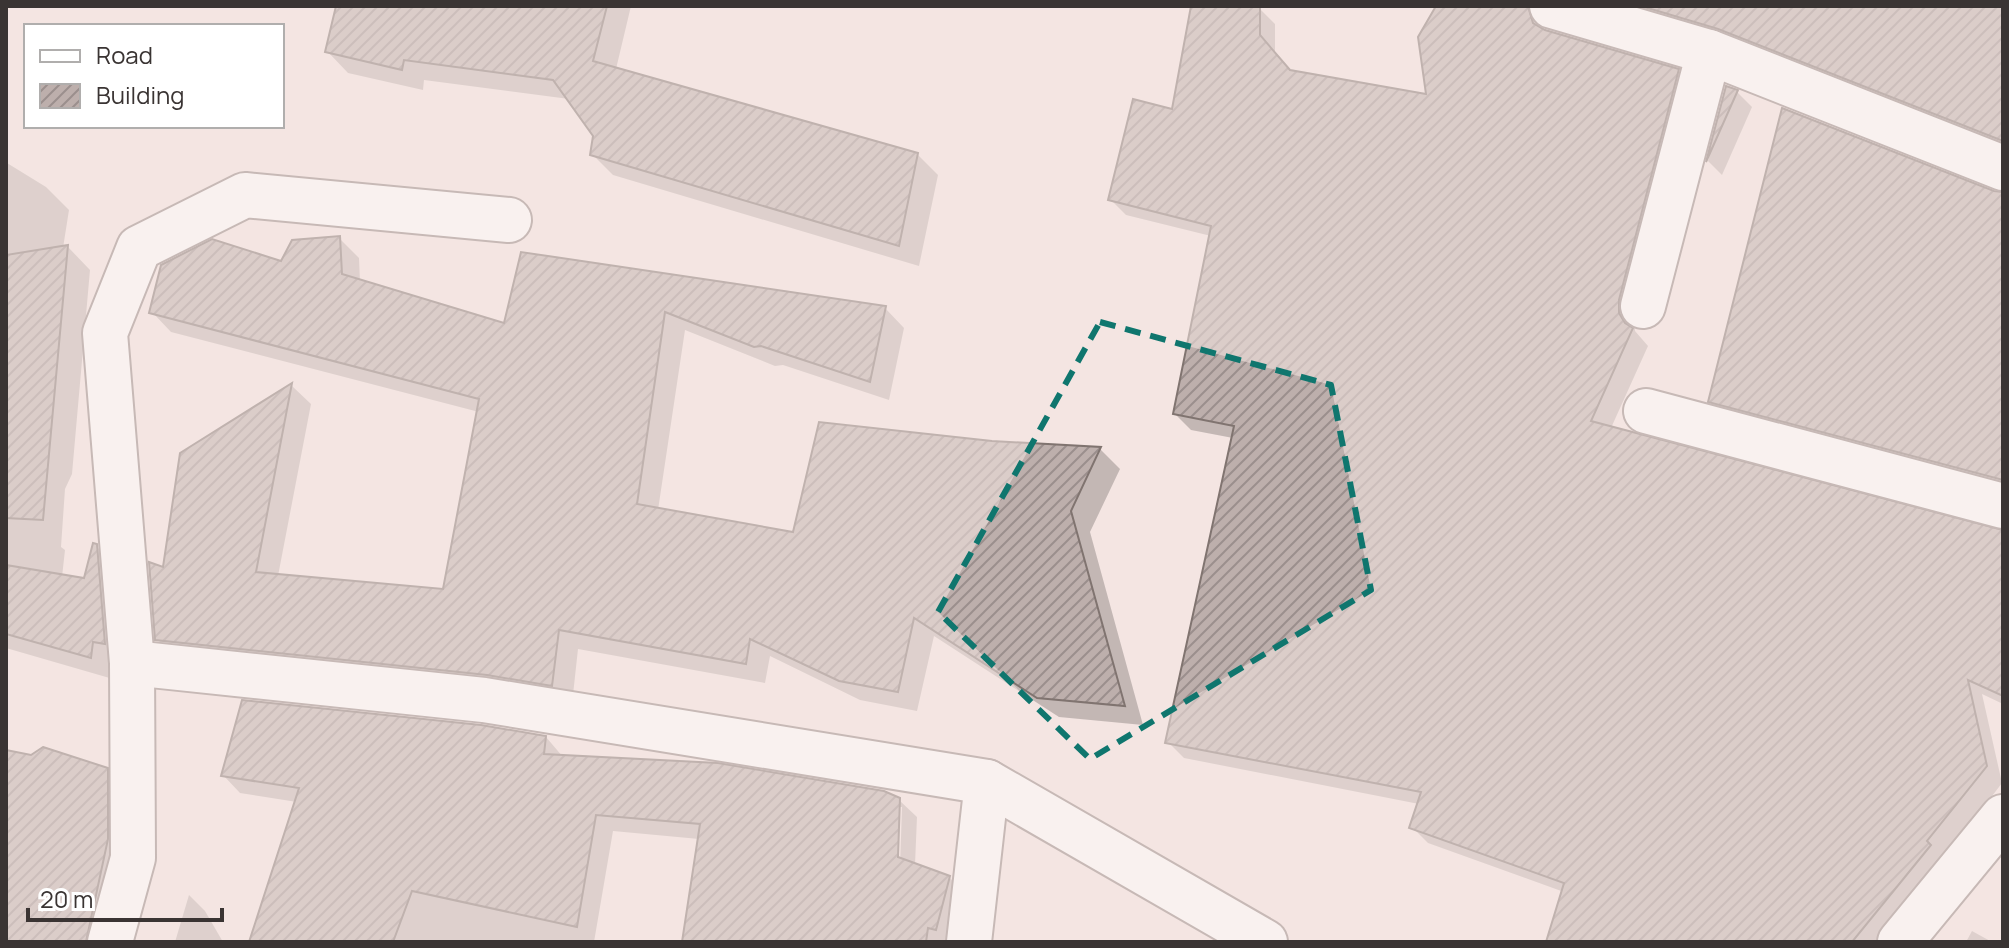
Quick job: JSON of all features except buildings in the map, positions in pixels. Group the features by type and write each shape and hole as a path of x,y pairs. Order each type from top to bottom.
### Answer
{"street":[{"path":"1552,6 1709,52 2003,168"},
{"path":"1643,306 1709,52"},
{"path":"110,942 133,858 132,663 105,333 139,248 245,195 509,220"},
{"path":"1646,411 2003,506"},
{"path":"132,663 484,700 987,782 1265,942"},
{"path":"969,942 987,782"},
{"path":"1900,942 2003,817"}],"highlighted area":[{"path":"1100,322 1331,385 1371,590 1090,759 938,612"}]}
